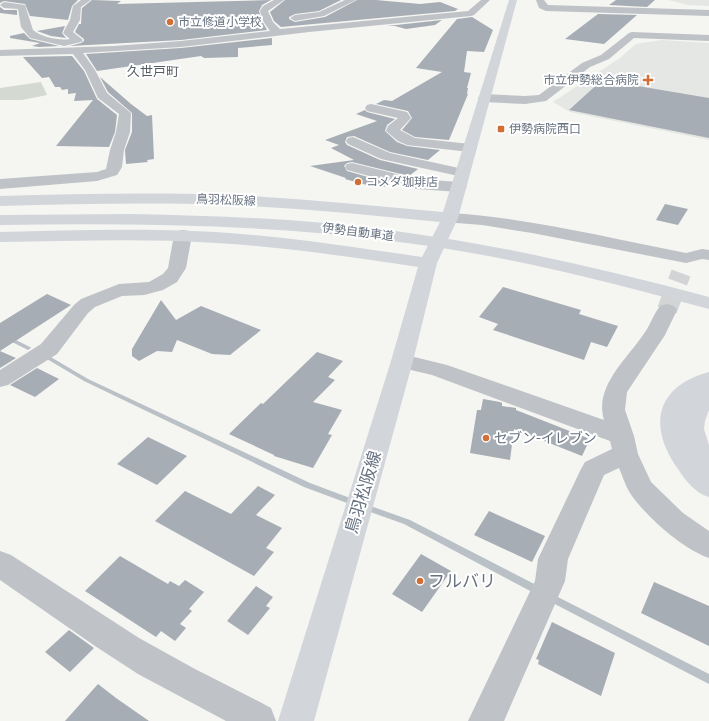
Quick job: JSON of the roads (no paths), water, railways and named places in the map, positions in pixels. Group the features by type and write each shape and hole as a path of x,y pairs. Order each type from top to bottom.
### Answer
{"main road":[{"name":"鳥羽松阪線","path":"296,721 402,361 428,263 450,218 513,0"},
{"name":"鳥羽松阪線","path":"0,201 162,199 279,202 450,218"},
{"name":"伊勢自動車道","path":"0,214 315,223 401,237 495,248 603,265 709,291"},
{"name":"伊勢自動車道","path":"0,220 94,216"},
{"path":"0,237 183,236 240,239 338,249 428,263"},
{"name":"伊勢自動車道","path":"495,248 709,303"},
{"path":"709,379 694,385 684,392 676,403 671,426 674,440 680,454 709,487"},
{"path":"709,395 696,411 692,420 692,431 695,442 701,454 709,464"}],"street":[{"path":"63,43 78,40 68,33 75,20 77,6 87,0"},
{"path":"279,33 270,26 264,10 280,0"},
{"path":"267,21 316,16 352,0"},
{"path":"0,53 114,49 181,44 471,13 486,0"},
{"path":"540,0 542,6 546,8 709,13"},
{"path":"0,184 97,176 112,172 116,167 116,150 123,132 125,113 102,95 90,70 75,51 63,43 33,36 27,31 23,23 22,7 6,4"},
{"path":"484,98 525,100 542,98 586,65 605,57 632,35 709,38"},
{"path":"371,108 403,116 405,118 393,131 407,140 470,148"},
{"path":"353,141 386,156 461,180"},
{"path":"352,167 417,184 461,180"},
{"path":"450,218 482,220 518,226 684,265 709,264"},
{"path":"0,380 49,349 81,309 88,303 119,290 144,289 156,286 170,278 177,268 183,236"},
{"path":"684,265 702,254 709,254"},
{"path":"667,310 654,335 621,381 615,392 613,410 624,445 641,488 673,521 709,546"},
{"path":"402,361 439,370 624,445"},
{"path":"486,721 544,594 553,559 594,469 624,445"},
{"path":"0,564 122,646 172,676 246,712 258,721"}],"waterway":[{"path":"0,334 28,348"},
{"path":"49,358 86,380 307,485 355,503"},
{"path":"365,507 407,522 539,591"},
{"path":"550,597 709,679"}],"tunnel":[{"path":"667,310 681,273"}],"place":[{"name":"市立修道小学校","path":"170,22"},
{"name":"市立伊勢総合病院","path":"648,80"},
{"name":"伊勢病院西口","path":"501,129"},
{"name":"コメダ珈琲店","path":"358,182"},
{"name":"セブン-イレブン","path":"486,438"},
{"name":"フルバリ","path":"420,581"}],"district":[{"name":"久世戸町","path":"153,71"}]}
